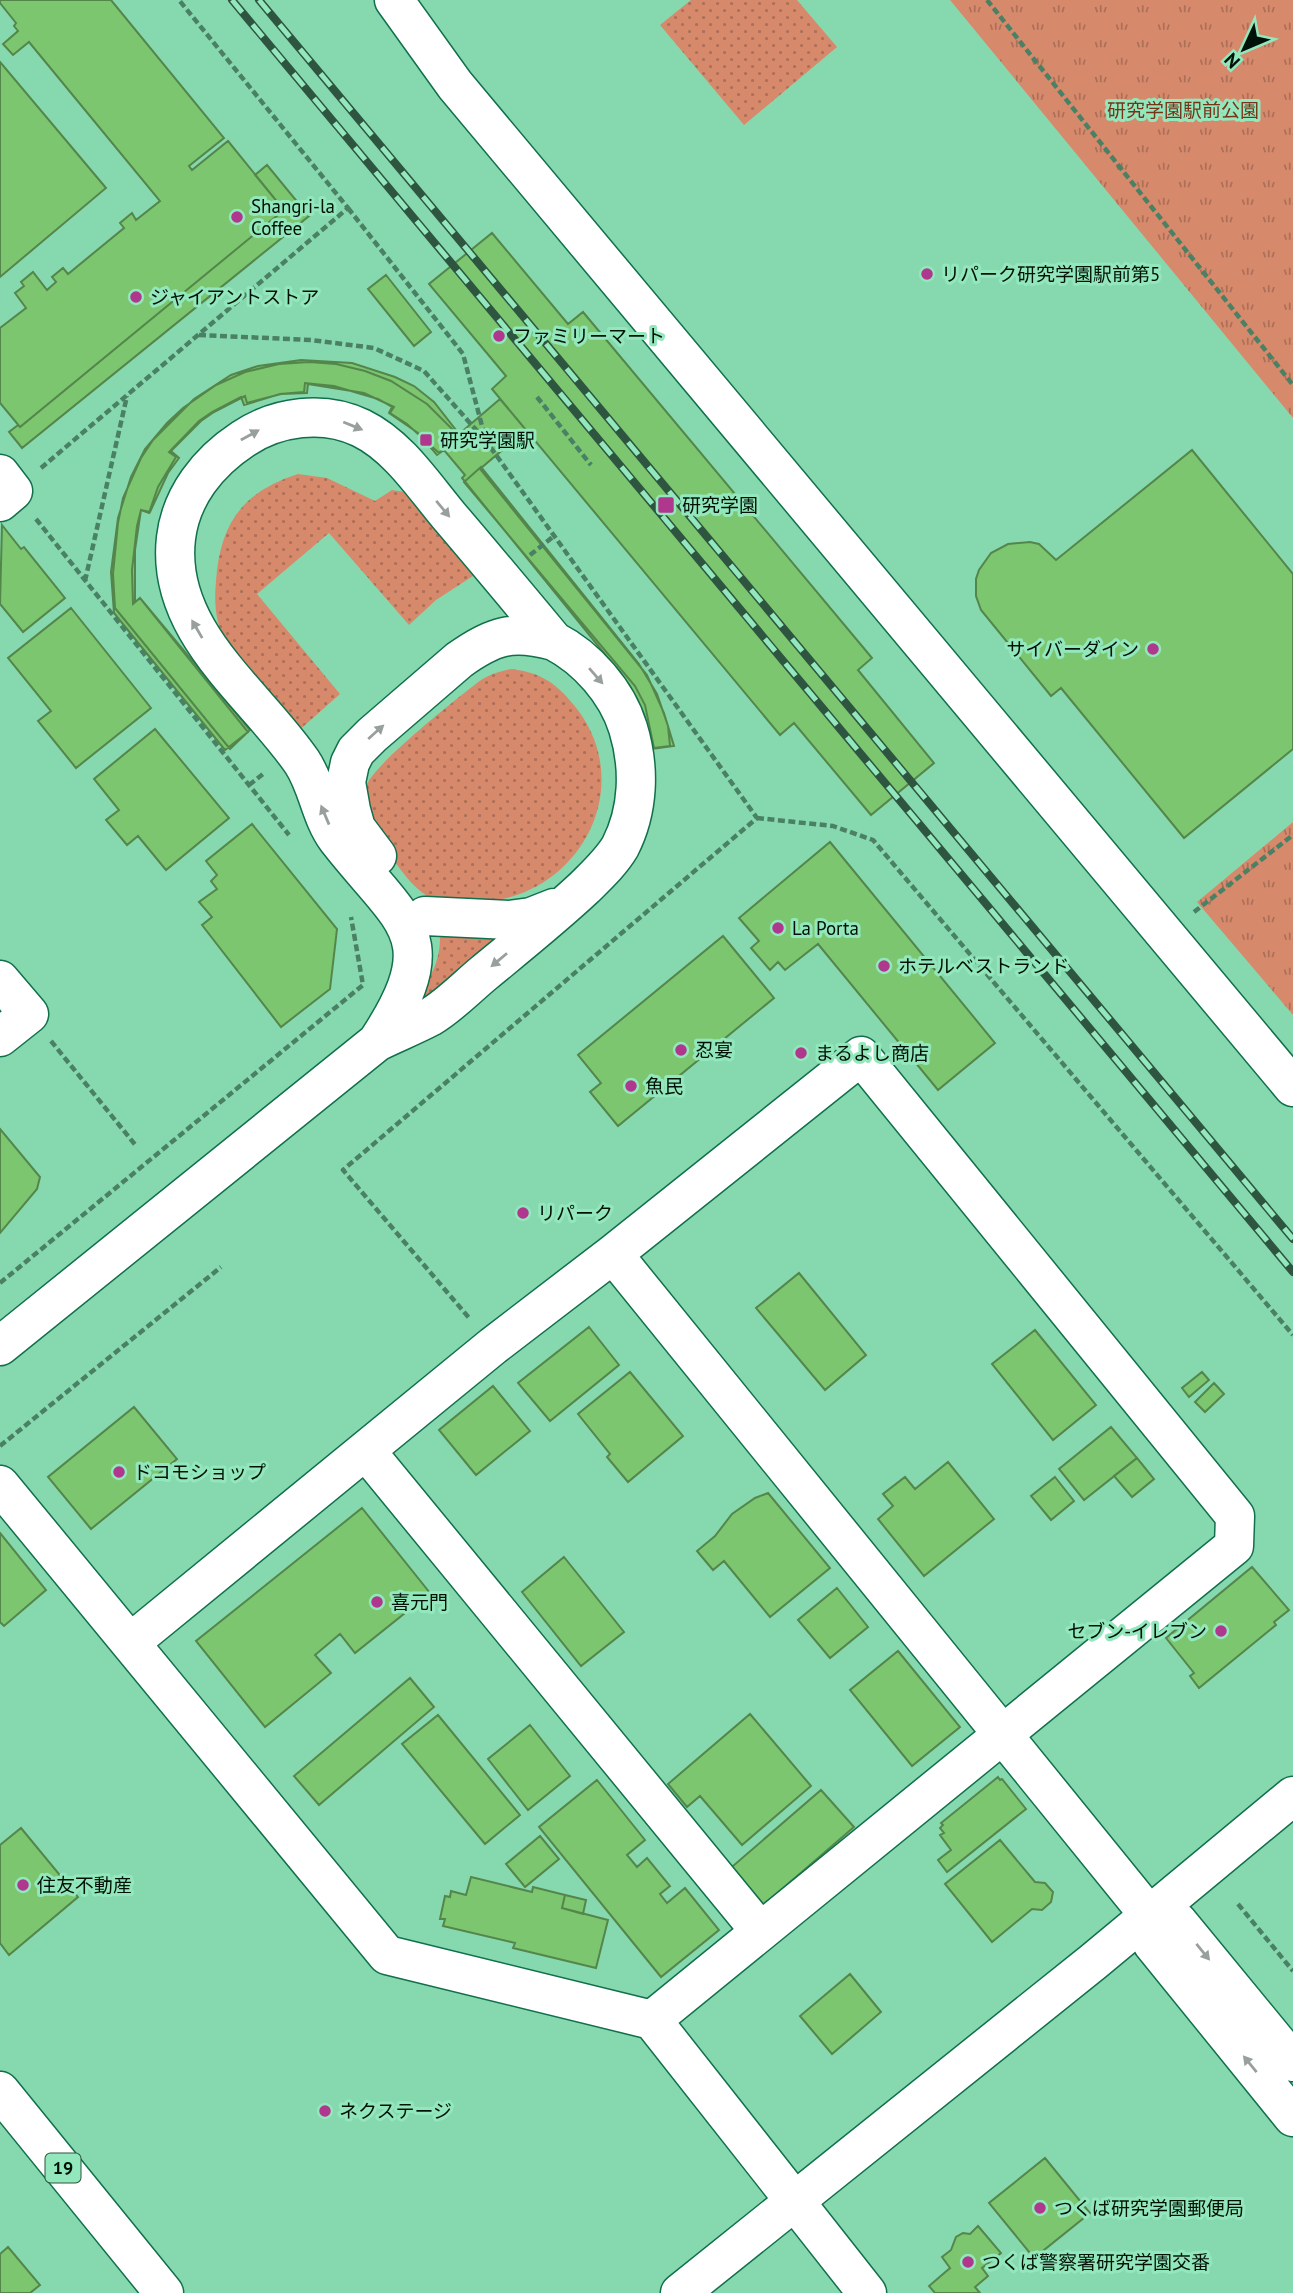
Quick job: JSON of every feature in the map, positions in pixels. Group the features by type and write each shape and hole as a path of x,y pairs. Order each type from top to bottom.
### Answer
{"street":[{"path":"394,0 462,93 1293,1087"},
{"path":"377,1042 396,1014 411,978 414,959 408,928 398,911 336,837 325,819 304,764 202,639 189,615 180,591 175,565 175,541 179,518 189,494 207,469 228,449 251,433 274,424 298,418 320,418 339,420 362,429 400,457 554,641"},
{"path":"0,1346 377,1042 432,1016 569,902 605,868 619,848 630,822 636,777 632,742 615,698 582,659 554,641 514,634 475,648 356,751 346,782 356,828 419,906 430,934 430,950 426,962 411,978"},
{"path":"425,916 510,920 531,917 569,902"},
{"path":"0,980 14,1025"},
{"path":"130,1643 493,1346 861,1056 1235,1516 1234,1546 652,2020"},
{"path":"613,1254 1149,1915 1152,1942 1293,2117"},
{"path":"366,1451 760,1931"},
{"path":"0,1486 387,1955 652,2020 867,2293"},
{"path":"680,2293 1293,1796"},
{"path":"1149,1915 1178,1922 1293,2062"},
{"name":"19","path":"0,2091 164,2293"}],"path":[{"path":"987,0 1293,385"},
{"path":"348,208 463,354 486,441"},
{"path":"198,335 311,340 374,348 424,371 486,441 757,818"},
{"path":"86,581 127,395"},
{"path":"537,397 591,465"},
{"path":"493,1346 343,1170 757,818 833,827 873,839 1293,1335"},
{"path":"1194,913 1293,835"},
{"path":"14,1025 137,1147"},
{"path":"0,1446 221,1267"},
{"path":"1238,1904 1293,1970"}],"green space":[{"path":"691,0 797,0 837,47 744,125 660,25"},
{"name":"研究学園駅前公園","path":"950,0 1293,0 1293,418"},
{"path":"298,474 327,478 375,501 392,490 405,492 476,574 436,600 409,625 329,533 257,594 340,694 296,733 227,644 218,621 215,597 218,561 229,527 237,513 262,490"},
{"path":"511,669 546,679 573,704 592,735 601,768 600,800 589,831 571,858 546,880 515,896 469,903 437,900 412,883 371,833 367,824 366,787 399,748 455,700 484,678"},
{"path":"1293,822 1293,1015 1197,902"},
{"path":"440,932 479,933 499,939 422,1011 410,1000 433,970 439,952"}],"building":[{"path":"0,0 111,0 224,138 189,166 192,170 228,141 284,210 20,427 0,403 0,328 26,308 15,293 24,286 21,282 33,272 47,290 56,282 52,277 63,268 68,274 124,228 120,223 132,213 136,220 160,201 29,42 13,55 3,44 18,31 14,26 16,23"},
{"path":"0,62 106,188 0,277"},
{"path":"267,165 309,216 22,448 9,432 18,425 20,427 284,210 255,175"},
{"path":"492,233 568,324 583,312 872,658 858,670 934,763 871,815 794,723 780,735 492,389 506,376 429,284"},
{"path":"386,275 431,332 414,346 368,289"},
{"path":"301,360 352,363 395,377 414,386 434,402 459,434 439,453 407,424 390,413 394,407 364,393 308,384 307,393 281,394 247,403 245,396 201,421 171,451 179,458 168,473 150,512 141,510 135,550 135,602 140,598 250,730 230,749 115,608 113,574 118,523 123,498 141,458 153,440 194,399 231,375 258,366"},
{"path":"279,364 336,364 391,381 427,404 458,435 500,399 526,430 480,469 647,675 664,713 674,746 652,749 621,674 462,478 465,475 444,450 437,455 418,433 389,413 392,407 378,399 334,386 305,383 304,392 280,394 244,405 241,397 199,421 169,452 176,457 158,487 149,513 141,510 137,526 132,570 133,604 140,598 248,732 225,750 114,613 111,572 118,518 131,477 145,449 183,408 216,385 245,372"},
{"name":"サイバーダイン","path":"1192,450 1293,574 1293,749 1184,838 1061,688 1051,696 981,610 976,596 976,579 991,553 1008,544 1039,544 1056,560"},
{"path":"481,467 639,664 657,694 668,726 670,746 654,748 645,705 635,686 464,482"},
{"path":"2,525 21,549 24,547 65,598 23,632 0,604"},
{"path":"71,608 151,708 76,768 38,721 51,711 8,658"},
{"path":"155,729 229,818 166,870 138,836 127,845 106,820 119,810 94,779"},
{"path":"252,824 337,929 330,989 281,1027 202,925 212,917 199,902 217,889 211,881 217,875 206,861"},
{"name":"ホテルベストランド","path":"830,842 995,1043 938,1090 818,944 785,970 778,962 770,970 751,948 759,941 739,918"},
{"path":"723,936 774,998 618,1126 590,1092 601,1083 578,1055"},
{"path":"0,1129 40,1177 37,1189 0,1233"},
{"path":"799,1273 866,1355 825,1390 756,1308"},
{"path":"589,1327 619,1365 550,1421 518,1383"},
{"path":"1035,1330 1096,1405 1053,1440 992,1364"},
{"path":"630,1372 683,1436 628,1482 607,1457 610,1454 578,1414"},
{"path":"1202,1372 1209,1380 1189,1397 1182,1388"},
{"path":"1214,1383 1224,1394 1205,1412 1195,1402"},
{"path":"493,1386 530,1431 476,1475 439,1430"},
{"path":"134,1407 177,1459 91,1529 48,1477"},
{"path":"1111,1427 1137,1458 1084,1500 1059,1469"},
{"path":"1137,1458 1154,1479 1132,1497 1114,1476"},
{"path":"948,1462 994,1519 924,1576 878,1519 893,1506 883,1494 905,1477 915,1489"},
{"path":"1055,1477 1074,1501 1051,1520 1031,1496"},
{"path":"768,1493 830,1568 770,1617 724,1561 713,1570 697,1551 715,1536 732,1514 755,1498"},
{"path":"362,1508 430,1593 355,1653 340,1634 315,1655 331,1673 265,1727 196,1641"},
{"path":"0,1533 46,1590 4,1626 0,1622"},
{"path":"564,1557 624,1632 581,1666 522,1592"},
{"name":"セブン-イレブン","path":"1252,1567 1289,1610 1274,1622 1276,1625 1199,1688 1190,1676 1194,1673 1166,1638"},
{"path":"837,1588 868,1627 830,1658 798,1620"},
{"path":"898,1651 960,1727 912,1766 850,1690"},
{"path":"410,1678 434,1707 319,1805 294,1776"},
{"path":"750,1714 811,1786 742,1845 700,1796 687,1807 668,1784"},
{"path":"438,1715 520,1815 485,1844 402,1744"},
{"path":"530,1725 570,1776 528,1810 488,1759"},
{"path":"998,1777 1026,1809 947,1872 938,1860 951,1850 940,1835 944,1833 940,1828 943,1825 941,1823"},
{"path":"597,1780 645,1840 627,1855 637,1867 647,1858 670,1886 660,1894 667,1903 685,1888 719,1930 661,1977 539,1827"},
{"path":"821,1790 854,1827 759,1909 726,1872"},
{"path":"21,1828 78,1897 9,1955 0,1943 0,1845"},
{"path":"540,1836 559,1859 525,1887 506,1864"},
{"path":"1000,1840 1035,1882 1045,1883 1053,1892 1051,1902 1042,1910 1032,1909 992,1942 945,1884"},
{"path":"471,1877 532,1892 533,1887 565,1895 562,1908 608,1920 596,1968 513,1948 515,1943 443,1926 445,1919 440,1919 445,1896 450,1897 451,1891 466,1895"},
{"path":"565,1895 586,1900 583,1914 562,1908"},
{"path":"850,1974 881,2012 832,2054 800,2016"},
{"path":"1045,2158 1090,2213 1034,2258 989,2203"},
{"name":"つくば警察署研究学園交番","path":"978,2226 1001,2253 982,2268 988,2276 975,2287 980,2293 935,2293 929,2286 950,2268 942,2257 951,2250 956,2237 963,2233 970,2234"},
{"path":"8,2247 40,2285 30,2293 0,2293 0,2254"}],"railway":[{"path":"232,0 1293,1272"},
{"path":"259,0 1293,1239"}],"place":[{"name":"Shangri-la Coffee","path":"237,217"},
{"name":"リパーク研究学園駅前第5","path":"927,274"},
{"name":"ジャイアントストア","path":"136,297"},
{"name":"ファミリーマート","path":"499,336"},
{"name":"研究学園駅","path":"426,440"},
{"name":"研究学園","path":"666,505"},
{"name":"サイバーダイン","path":"1153,649"},
{"name":"La Porta","path":"778,928"},
{"name":"ホテルベストランド","path":"884,966"},
{"name":"忍宴","path":"681,1050"},
{"name":"まるよし商店","path":"801,1053"},
{"name":"魚民","path":"631,1086"},
{"name":"リパーク","path":"523,1213"},
{"name":"ドコモショップ","path":"119,1472"},
{"name":"喜元門","path":"377,1602"},
{"name":"セブン-イレブン","path":"1221,1631"},
{"name":"住友不動産","path":"23,1885"},
{"name":"ネクステージ","path":"325,2111"},
{"name":"つくば研究学園郵便局","path":"1040,2208"},
{"name":"つくば警察署研究学園交番","path":"968,2262"}]}
